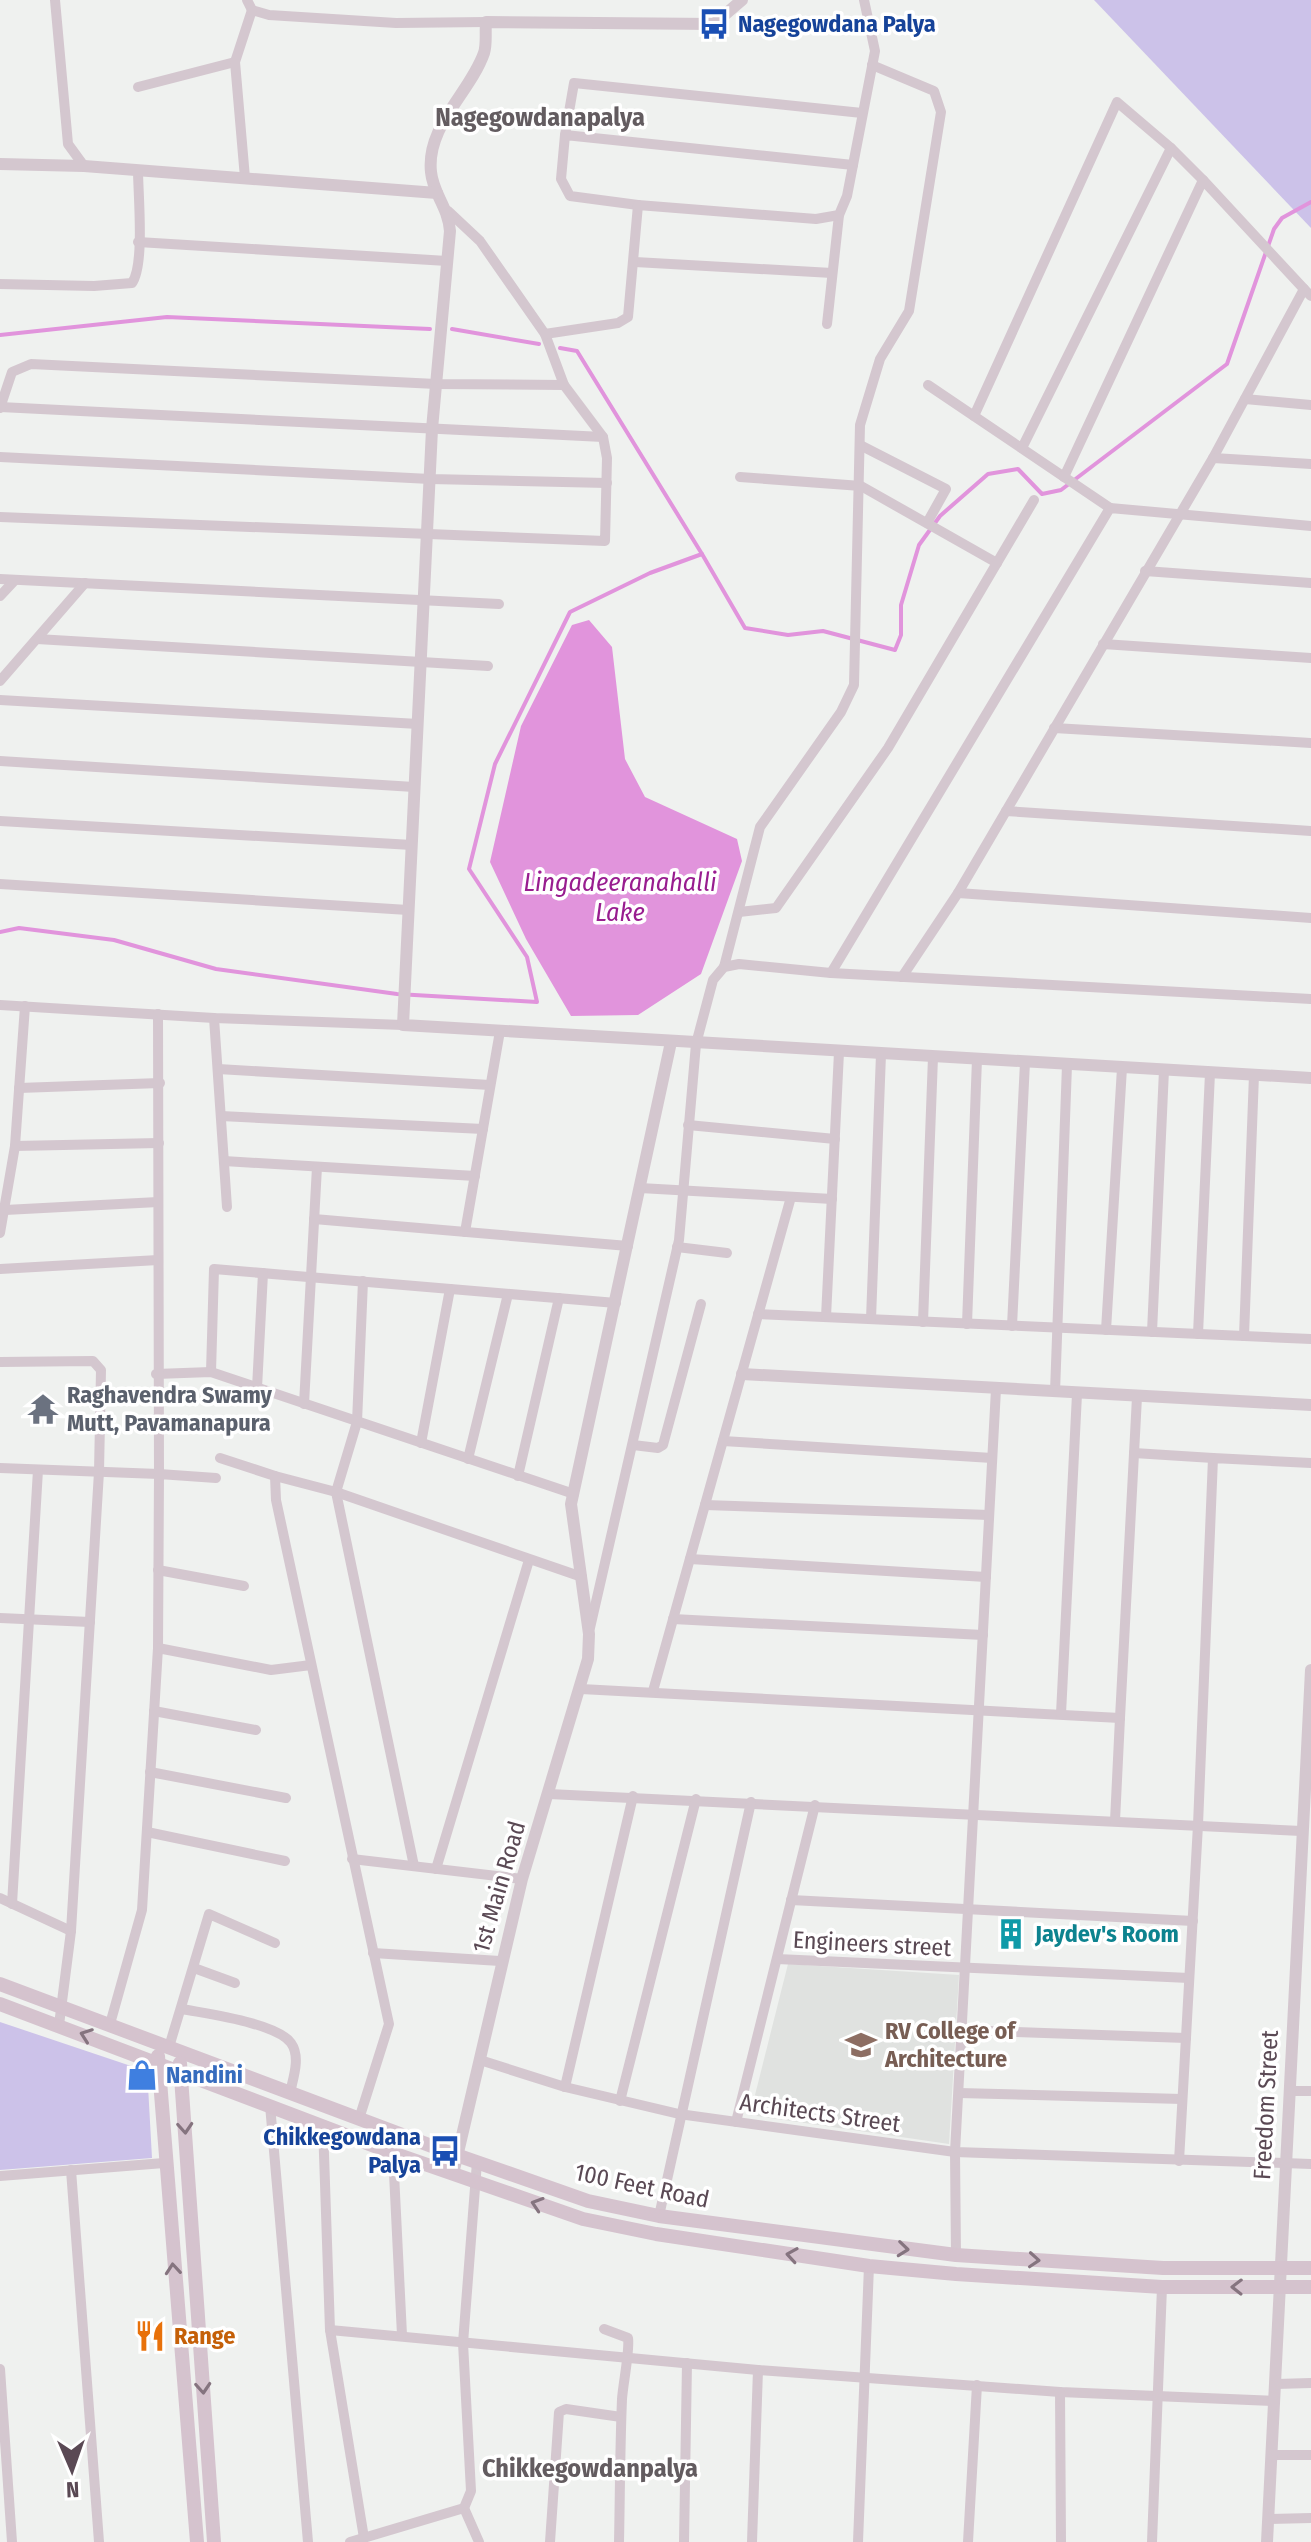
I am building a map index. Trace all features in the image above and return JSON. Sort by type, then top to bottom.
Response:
[{"type":"main road","name":"100 Feet Road","points":[[0,1984],[588,2201],[659,2216],[956,2255],[1163,2268],[1311,2268]]},
{"type":"main road","name":"100 Feet Road","points":[[0,2004],[393,2153],[583,2219],[656,2234],[869,2266],[1162,2287],[1311,2287]]},
{"type":"main road","points":[[169,2047],[159,2062],[164,2163],[197,2542]]},
{"type":"main road","points":[[169,2047],[180,2070],[214,2542]]},
{"type":"main road","points":[[178,2319],[198,2318]]},
{"type":"street","points":[[55,0],[68,144],[84,166]]},
{"type":"street","points":[[245,178],[235,62],[250,5],[269,15],[396,23],[714,24],[742,0]]},
{"type":"street","points":[[827,324],[839,215],[853,165],[875,51],[864,0]]},
{"type":"street","points":[[0,517],[605,541],[607,483],[603,437],[564,385],[545,334],[480,241],[448,211],[437,193],[431,171],[435,143],[454,102],[485,51],[486,22]]},
{"type":"street","points":[[138,87],[235,62]]},
{"type":"street","points":[[589,1634],[677,1247],[686,1191],[688,1125],[696,1044],[713,980],[724,967],[760,827],[841,712],[854,685],[861,486],[860,425],[880,359],[909,311],[941,112],[934,91],[872,65]]},
{"type":"street","points":[[839,215],[816,219],[638,205],[570,196],[561,179],[574,83],[862,113]]},
{"type":"street","points":[[902,977],[958,893],[1308,292],[1171,148],[1117,102],[974,416]]},
{"type":"street","points":[[565,135],[853,165]]},
{"type":"street","points":[[1022,448],[1171,148]]},
{"type":"street","points":[[0,164],[84,166],[437,193]]},
{"type":"street","points":[[0,284],[126,285],[136,277],[138,170]]},
{"type":"street","points":[[1064,477],[1203,180]]},
{"type":"street","points":[[545,334],[618,323],[628,317],[638,205]]},
{"type":"street","points":[[403,1025],[432,429],[447,261],[448,211]]},
{"type":"street","points":[[138,242],[447,261]]},
{"type":"street","points":[[635,262],[832,273]]},
{"type":"street","points":[[564,385],[436,384],[31,364],[12,372],[1,394],[0,408],[603,437]]},
{"type":"street","points":[[928,385],[1110,508],[1311,526]]},
{"type":"street","points":[[1245,399],[1311,405]]},
{"type":"street","points":[[860,445],[946,489],[927,523]]},
{"type":"street","points":[[0,457],[430,479],[607,483]]},
{"type":"street","points":[[1213,458],[1311,464]]},
{"type":"street","points":[[740,477],[861,486],[997,563]]},
{"type":"street","points":[[739,912],[776,908],[888,748],[1034,500]]},
{"type":"street","points":[[831,973],[1110,508]]},
{"type":"street","points":[[1145,571],[1311,583]]},
{"type":"street","points":[[0,579],[499,604]]},
{"type":"street","points":[[0,596],[15,580]]},
{"type":"street","points":[[0,681],[85,583]]},
{"type":"street","points":[[37,639],[488,666]]},
{"type":"street","points":[[1103,644],[1311,658]]},
{"type":"street","points":[[0,700],[418,724]]},
{"type":"street","points":[[1054,728],[1311,743]]},
{"type":"street","points":[[0,761],[414,787]]},
{"type":"street","points":[[1006,811],[1311,831]]},
{"type":"street","points":[[0,821],[412,845]]},
{"type":"street","points":[[0,884],[408,910]]},
{"type":"street","points":[[958,893],[1311,918]]},
{"type":"street","points":[[724,967],[739,964],[831,973],[1311,999]]},
{"type":"street","points":[[0,1005],[403,1025],[1311,1078]]},
{"type":"street","points":[[0,1233],[15,1146],[25,1006]]},
{"type":"street","points":[[110,2024],[142,1910],[158,1648],[158,1014]]},
{"type":"street","points":[[214,1018],[227,1207]]},
{"type":"street","points":[[465,1232],[500,1031]]},
{"type":"street","name":"1st Main Road","points":[[453,2174],[500,1961],[581,1689],[589,1634],[571,1504],[671,1042]]},
{"type":"street","points":[[826,1317],[839,1052]]},
{"type":"street","points":[[871,1319],[881,1054]]},
{"type":"street","points":[[923,1322],[933,1057]]},
{"type":"street","points":[[967,1324],[977,1059]]},
{"type":"street","points":[[1012,1326],[1025,1062]]},
{"type":"street","points":[[1055,1392],[1067,1065]]},
{"type":"street","points":[[1106,1330],[1122,1068]]},
{"type":"street","points":[[218,1069],[490,1085]]},
{"type":"street","points":[[1152,1332],[1164,1070]]},
{"type":"street","points":[[1198,1334],[1210,1073]]},
{"type":"street","points":[[1244,1336],[1254,1075]]},
{"type":"street","points":[[19,1088],[160,1083]]},
{"type":"street","points":[[221,1116],[483,1129]]},
{"type":"street","points":[[688,1125],[835,1139]]},
{"type":"street","points":[[15,1146],[159,1143]]},
{"type":"street","points":[[224,1161],[475,1176]]},
{"type":"street","points":[[304,1404],[317,1167]]},
{"type":"street","points":[[640,1188],[832,1199]]},
{"type":"street","points":[[653,1691],[791,1197]]},
{"type":"street","points":[[5,1210],[158,1202]]},
{"type":"street","points":[[314,1219],[628,1246]]},
{"type":"street","points":[[677,1247],[727,1253]]},
{"type":"street","points":[[0,1269],[158,1260]]},
{"type":"street","points":[[211,1372],[214,1269],[616,1303]]},
{"type":"street","points":[[257,1388],[263,1273]]},
{"type":"street","points":[[363,1281],[357,1422],[336,1492],[414,1866]]},
{"type":"street","points":[[421,1443],[450,1289]]},
{"type":"street","points":[[468,1459],[508,1294]]},
{"type":"street","points":[[518,1476],[559,1298]]},
{"type":"street","points":[[633,1445],[663,1445],[701,1304]]},
{"type":"street","points":[[758,1314],[1311,1339]]},
{"type":"street","points":[[0,1362],[93,1361],[98,1364],[99,1472],[71,1931],[59,2025]]},
{"type":"street","points":[[156,1374],[211,1372],[574,1494]]},
{"type":"street","points":[[742,1374],[1311,1405]]},
{"type":"street","points":[[956,2255],[955,2152],[996,1389]]},
{"type":"street","points":[[1061,1714],[1077,1394]]},
{"type":"street","points":[[1115,1821],[1137,1397]]},
{"type":"street","points":[[723,1441],[992,1458]]},
{"type":"street","points":[[1134,1453],[1311,1463]]},
{"type":"street","points":[[220,1458],[336,1492],[582,1577]]},
{"type":"street","points":[[1179,2161],[1198,1825],[1213,1458]]},
{"type":"street","points":[[0,1468],[216,1478]]},
{"type":"street","points":[[12,1904],[38,1470]]},
{"type":"street","points":[[275,1476],[276,1500],[389,2024],[359,2119]]},
{"type":"street","points":[[705,1505],[989,1515]]},
{"type":"street","points":[[690,1559],[986,1577]]},
{"type":"street","points":[[436,1869],[529,1560]]},
{"type":"street","points":[[158,1570],[244,1586]]},
{"type":"street","points":[[0,1618],[90,1622]]},
{"type":"street","points":[[673,1619],[983,1635]]},
{"type":"street","points":[[158,1648],[271,1670],[311,1665]]},
{"type":"street","name":"Freedom Street","points":[[1267,2542],[1311,1670]]},
{"type":"street","points":[[581,1689],[1120,1718]]},
{"type":"street","points":[[154,1711],[256,1730]]},
{"type":"street","points":[[150,1772],[286,1798]]},
{"type":"street","points":[[549,1794],[1301,1831]]},
{"type":"street","points":[[565,2087],[633,1796]]},
{"type":"street","points":[[620,2101],[696,1799]]},
{"type":"street","points":[[659,2216],[679,2114],[751,1802]]},
{"type":"street","points":[[736,2122],[815,1805]]},
{"type":"street","points":[[147,1832],[285,1861]]},
{"type":"street","points":[[352,1859],[522,1879]]},
{"type":"street","points":[[0,1898],[71,1931]]},
{"type":"street","points":[[791,1900],[1193,1921]]},
{"type":"street","points":[[169,2047],[207,1916],[211,1913],[275,1943]]},
{"type":"street","points":[[373,1953],[500,1961]]},
{"type":"street","name":"Engineers street","points":[[777,1959],[1189,1978]]},
{"type":"street","points":[[194,1968],[235,1983]]},
{"type":"street","points":[[182,2009],[270,2030],[290,2041],[296,2057],[290,2093]]},
{"type":"street","points":[[962,2030],[1186,2038]]},
{"type":"street","name":"Architects Street","points":[[480,2060],[565,2087],[679,2114],[955,2152],[1311,2164]]},
{"type":"street","points":[[1289,2091],[1311,2091]]},
{"type":"street","points":[[959,2093],[1182,2099]]},
{"type":"street","points":[[270,2105],[308,2542]]},
{"type":"street","points":[[323,2125],[330,2330],[364,2538]]},
{"type":"street","points":[[393,2153],[402,2335]]},
{"type":"street","points":[[477,2162],[463,2343],[471,2491],[464,2508],[479,2542]]},
{"type":"street","points":[[0,2176],[164,2163]]},
{"type":"street","points":[[71,2170],[99,2542]]},
{"type":"street","points":[[858,2542],[869,2266]]},
{"type":"street","points":[[1152,2542],[1162,2287]]},
{"type":"street","points":[[604,2329],[628,2338],[621,2417],[619,2542]]},
{"type":"street","points":[[330,2330],[758,2370],[1060,2392],[1275,2401]]},
{"type":"street","points":[[684,2542],[687,2363]]},
{"type":"street","points":[[0,2369],[12,2542]]},
{"type":"street","points":[[752,2542],[758,2370]]},
{"type":"street","points":[[1276,2384],[1311,2383]]},
{"type":"street","points":[[968,2542],[977,2385]]},
{"type":"street","points":[[1060,2392],[1061,2542]]},
{"type":"street","points":[[550,2542],[559,2412],[566,2409],[621,2417]]},
{"type":"street","points":[[1272,2455],[1311,2455]]},
{"type":"street","points":[[350,2542],[464,2508]]},
{"type":"street","points":[[1268,2519],[1311,2518]]},
{"type":"shaded area","points":[[1094,0],[1311,0],[1311,228]]},
{"type":"shaded area","name":"RV College of Architecture","points":[[788,1964],[959,1975],[949,2144],[750,2115]]},
{"type":"shaded area","points":[[0,2022],[131,2066],[131,2081],[148,2086],[152,2158],[0,2170]]},
{"type":"water","name":"Lingadeeranahalli Lake","points":[[589,620],[612,647],[625,759],[645,797],[737,839],[742,861],[701,974],[638,1015],[571,1016],[526,939],[490,862],[521,726],[572,625]]},
{"type":"waterway","points":[[0,932],[19,928],[114,940],[216,969],[397,994],[537,1002],[527,957],[469,869],[495,764],[570,612],[650,573],[702,554],[745,628],[788,635],[823,631],[895,650],[901,635],[901,605],[919,545],[940,516],[988,474],[1018,469],[1042,494],[1061,490],[1227,364],[1274,229],[1282,218],[1311,202]]},
{"type":"waterway","points":[[0,335],[167,317],[430,329]]},
{"type":"waterway","points":[[452,329],[539,344]]},
{"type":"waterway","points":[[560,348],[577,351],[702,554]]},
{"type":"place","name":"Nagegowdana Palya","points":[[714,24]]},
{"type":"place","name":"Raghavendra Swamy Mutt, Pavamanapura","points":[[43,1409]]},
{"type":"place","name":"Jaydev's Room","points":[[1011,1934]]},
{"type":"place","name":"RV College of Architecture","points":[[861,2045]]},
{"type":"place","name":"Nandini","points":[[142,2075]]},
{"type":"place","name":"Chikkegowdana Palya","points":[[445,2151]]},
{"type":"place","name":"Range","points":[[150,2336]]},
{"type":"district","name":"Nagegowdanapalya","points":[[540,117]]},
{"type":"district","name":"Chikkegowdanpalya","points":[[590,2468]]}]
